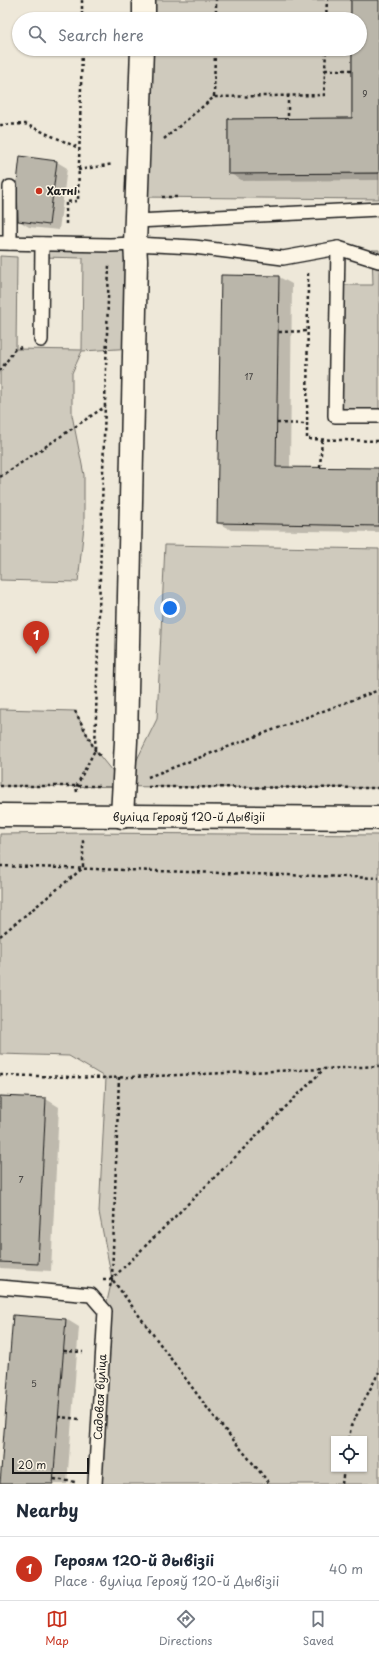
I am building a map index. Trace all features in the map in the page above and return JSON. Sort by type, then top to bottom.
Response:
[{"type":"street","points":[[144,0],[144,12]]},
{"type":"street","points":[[122,816],[126,733],[136,260],[135,244],[142,56]]},
{"type":"street","name":"вуліца Герояў 120-й Дывізіі","points":[[0,815],[379,818]]},
{"type":"lane","points":[[10,187],[5,243],[110,246],[135,244],[194,247],[283,258],[338,248],[379,261]]},
{"type":"lane","points":[[137,221],[379,209]]},
{"type":"lane","points":[[41,340],[42,244]]},
{"type":"lane","points":[[338,248],[335,416],[379,416]]},
{"type":"lane","name":"Садовая вуліца","points":[[0,1287],[91,1295],[105,1311],[95,1484]]},
{"type":"path","points":[[82,0],[82,12]]},
{"type":"path","points":[[216,0],[216,12]]},
{"type":"path","points":[[326,12],[327,0]]},
{"type":"path","points":[[66,202],[78,201],[82,56]]},
{"type":"path","points":[[214,97],[215,56]]},
{"type":"path","points":[[78,170],[138,161],[214,97],[324,95],[326,56]]},
{"type":"path","points":[[325,70],[352,70]]},
{"type":"path","points":[[288,95],[288,118]]},
{"type":"path","points":[[0,125],[25,124],[79,148]]},
{"type":"path","points":[[76,786],[95,750],[110,246]]},
{"type":"path","points":[[283,258],[308,259],[307,439],[379,441]]},
{"type":"path","points":[[279,332],[308,331]]},
{"type":"path","points":[[0,371],[15,349]]},
{"type":"path","points":[[0,477],[105,406],[133,393]]},
{"type":"path","points":[[277,423],[306,424]]},
{"type":"path","points":[[320,467],[322,440]]},
{"type":"path","points":[[124,786],[379,690]]},
{"type":"path","points":[[74,711],[95,750],[124,786]]},
{"type":"path","points":[[0,786],[379,788]]},
{"type":"path","points":[[83,833],[83,868]]},
{"type":"path","points":[[0,866],[379,878]]},
{"type":"path","points":[[0,936],[83,868]]},
{"type":"path","points":[[0,1075],[119,1077],[379,1066]]},
{"type":"path","points":[[112,1279],[324,1069]]},
{"type":"path","points":[[119,1077],[112,1279],[211,1413],[270,1484]]},
{"type":"path","points":[[64,1351],[88,1353]]},
{"type":"path","points":[[349,1436],[351,1426],[379,1372]]},
{"type":"path","points":[[58,1417],[85,1420]]},
{"type":"path","points":[[342,1484],[344,1472]]},
{"type":"path","points":[[54,1479],[82,1482]]},
{"type":"shaded area","points":[[144,0],[351,0],[351,12],[144,12]]},
{"type":"shaded area","points":[[142,56],[352,56],[352,118],[228,119],[228,173],[379,173],[379,199],[136,197]]},
{"type":"shaded area","points":[[42,244],[135,244],[135,348],[82,351],[72,373],[72,415],[84,475],[84,526],[78,582],[0,580],[0,256],[17,257],[16,349],[82,350],[83,258],[42,257]]},
{"type":"shaded area","points":[[372,250],[379,250],[379,416],[335,416],[337,285],[373,285]]},
{"type":"shaded area","points":[[165,545],[379,549],[379,788],[0,786],[0,709],[75,711],[95,750],[124,786],[157,719]]},
{"type":"shaded area","points":[[83,833],[379,835],[379,1484],[95,1484],[105,1311],[112,1279],[99,1212],[106,1078],[69,1056],[0,1054],[0,834]]},
{"type":"building","points":[[351,0],[379,0],[379,173],[228,174],[228,119],[352,118],[352,56],[367,56],[367,12],[351,12]]},
{"type":"building","name":"Хатні","points":[[20,156],[57,161],[49,225],[18,221],[17,183]]},
{"type":"building","points":[[221,275],[279,276],[276,467],[379,468],[379,526],[217,523]]},
{"type":"building","points":[[0,1096],[46,1098],[38,1264],[0,1262]]},
{"type":"building","points":[[13,1315],[66,1319],[53,1484],[0,1484]]},
{"type":"place","name":"Хатні","points":[[39,191]]},
{"type":"place","name":"Героям 120-й дывізіі","points":[[36,654]]}]
